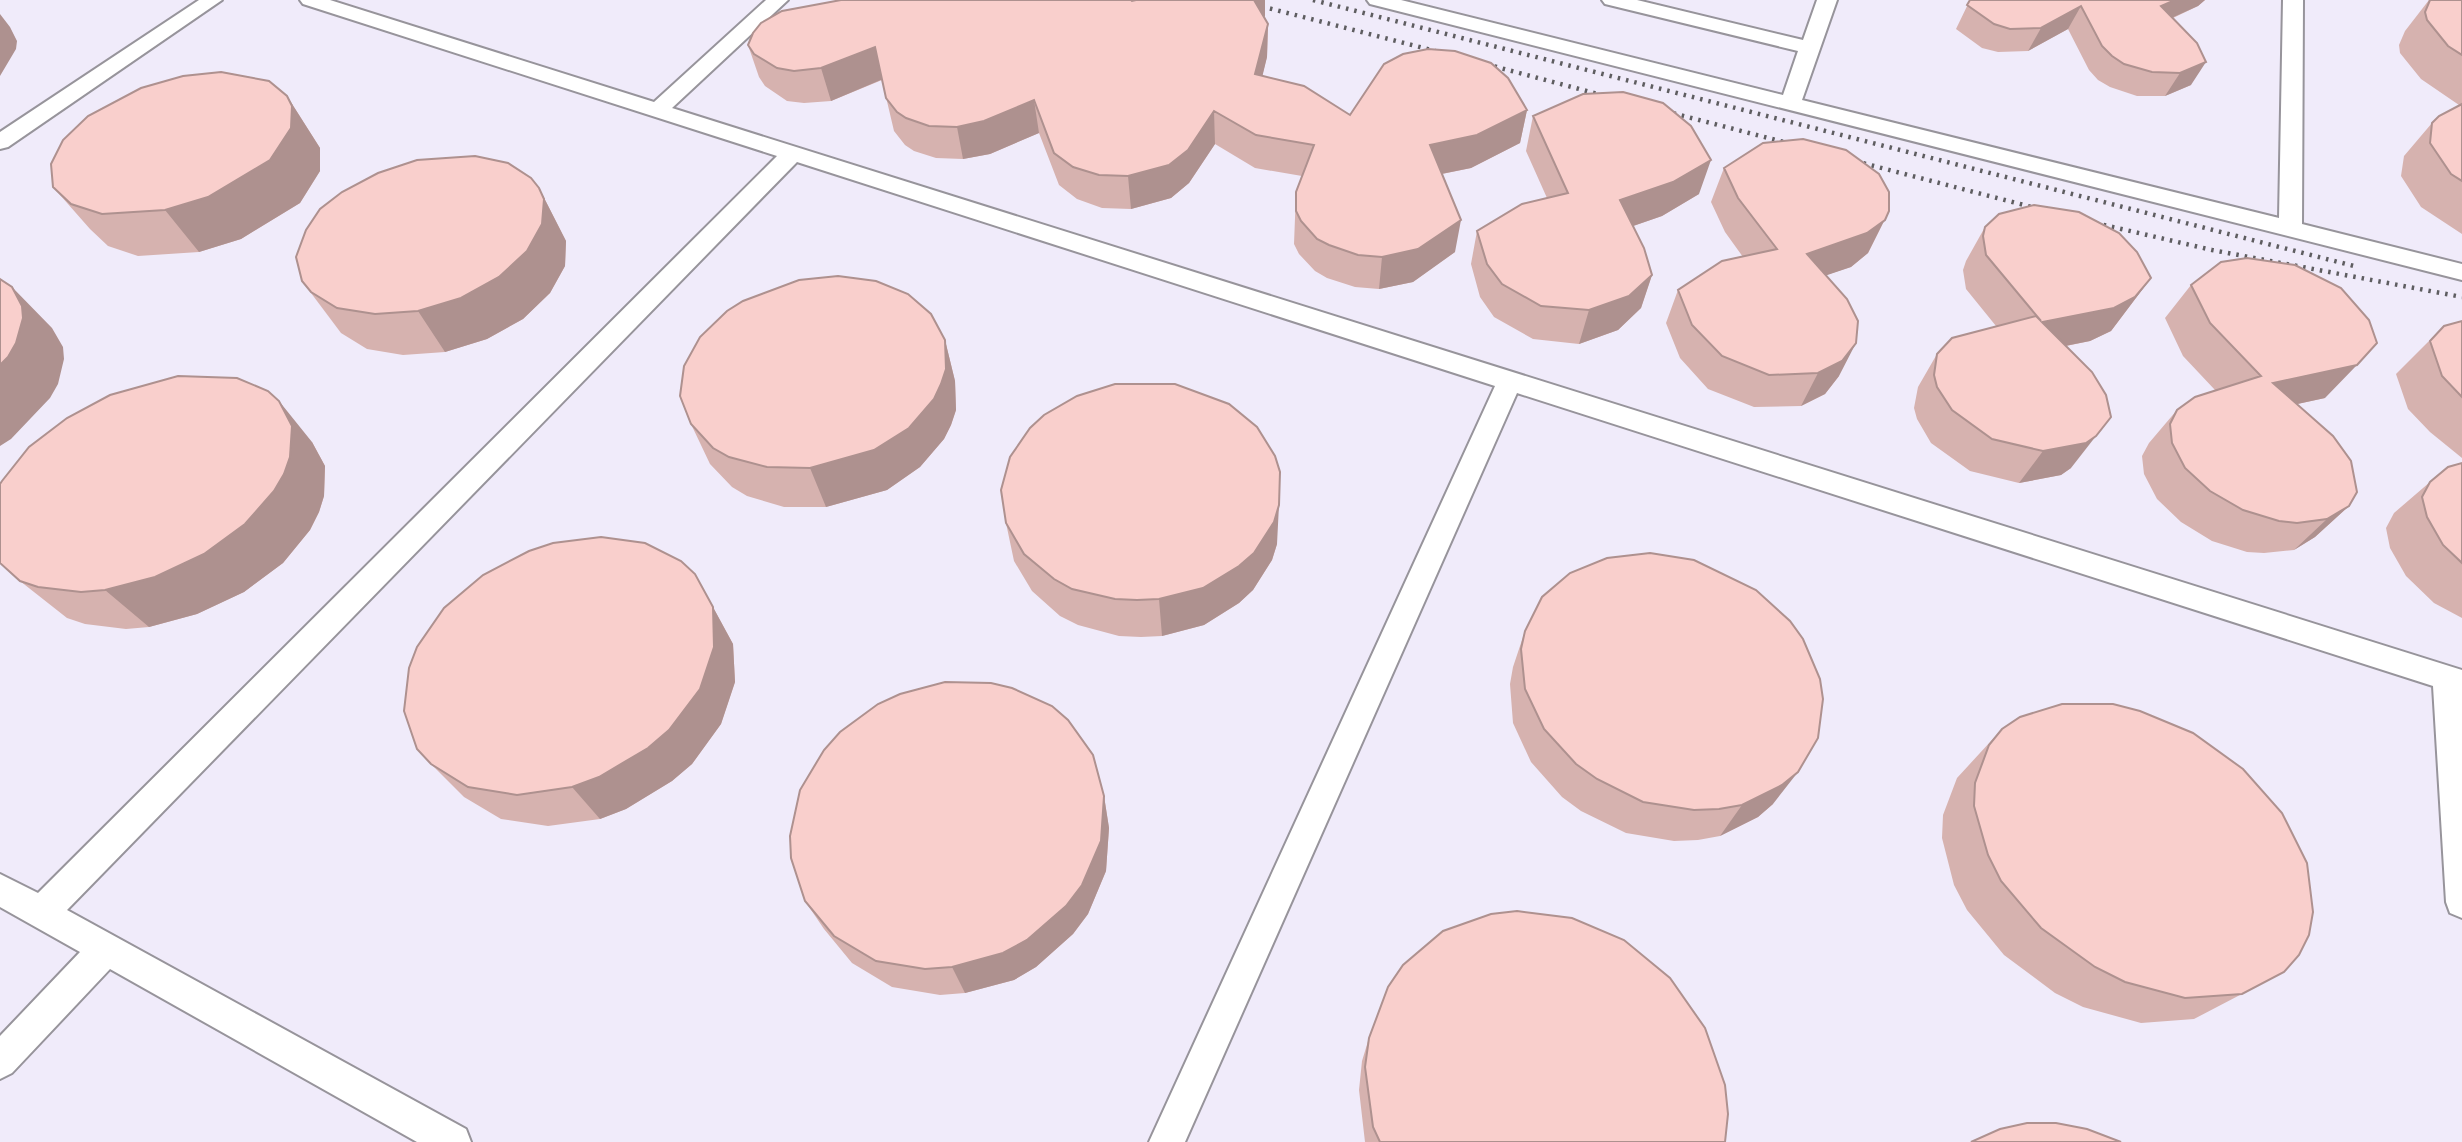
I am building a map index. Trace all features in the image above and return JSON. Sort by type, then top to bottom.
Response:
[{"type":"lane","points":[[0,142],[212,0]]},
{"type":"lane","points":[[310,0],[2454,681],[2462,902]]},
{"type":"lane","points":[[657,110],[778,0]]},
{"type":"lane","points":[[1377,0],[2462,272]]},
{"type":"lane","points":[[1612,0],[1810,48]]},
{"type":"lane","points":[[1790,104],[1827,0]]},
{"type":"lane","points":[[2290,229],[2293,0]]},
{"type":"lane","points":[[41,913],[793,153]]},
{"type":"lane","points":[[1167,1142],[1510,381]]},
{"type":"lane","points":[[0,890],[453,1142]]},
{"type":"lane","points":[[0,1062],[106,949]]},
{"type":"shaded area","points":[[0,0],[2462,0],[2462,1142],[0,1142]]},
{"type":"building","points":[[841,0],[1254,0],[1268,24],[1255,74],[1304,86],[1350,115],[1384,64],[1403,54],[1428,49],[1455,51],[1491,63],[1508,78],[1527,110],[1477,135],[1430,145],[1461,220],[1418,249],[1382,257],[1358,255],[1317,239],[1296,211],[1296,192],[1314,145],[1256,135],[1214,111],[1188,150],[1169,165],[1128,176],[1099,175],[1073,167],[1054,153],[1034,100],[984,121],[957,127],[929,126],[906,118],[897,112],[886,98],[875,47],[821,68],[794,71],[777,68],[754,54],[748,45],[761,23],[782,11]]},
{"type":"building","points":[[1970,0],[2175,0],[2161,6],[2197,43],[2206,62],[2180,73],[2152,72],[2124,64],[2112,56],[2102,46],[2081,6],[2041,28],[2010,29],[1994,24],[1967,5]]},
{"type":"building","points":[[2430,0],[2462,0],[2462,55],[2448,46],[2427,20],[2425,12]]},
{"type":"building","points":[[221,72],[269,81],[287,96],[292,106],[291,128],[270,160],[208,197],[165,210],[102,214],[71,204],[53,187],[51,164],[63,140],[88,116],[141,88],[183,76]]},
{"type":"building","points":[[1623,92],[1663,103],[1691,126],[1711,160],[1673,182],[1620,200],[1644,248],[1652,275],[1629,296],[1589,310],[1541,306],[1502,284],[1487,264],[1477,231],[1522,204],[1568,193],[1533,116],[1583,94]]},
{"type":"building","points":[[2462,104],[2462,181],[2451,174],[2430,143],[2432,123],[2439,116]]},
{"type":"building","points":[[1803,139],[1846,150],[1879,174],[1889,192],[1889,211],[1885,220],[1867,233],[1807,254],[1847,299],[1858,321],[1856,343],[1842,361],[1818,373],[1769,375],[1722,356],[1692,325],[1678,290],[1722,261],[1777,249],[1738,198],[1724,168],[1763,143]]},
{"type":"building","points":[[475,156],[508,163],[531,178],[544,199],[542,224],[527,251],[499,277],[461,298],[418,311],[375,314],[337,308],[311,292],[302,281],[296,257],[306,230],[320,209],[342,192],[378,173],[417,160]]},
{"type":"building","points":[[2034,205],[2079,212],[2119,233],[2137,252],[2151,278],[2135,297],[2114,308],[2042,322],[2092,372],[2106,395],[2111,417],[2096,436],[2086,443],[2043,451],[1992,439],[1952,410],[1937,387],[1934,375],[1937,354],[1952,338],[2036,316],[2041,321],[1986,255],[1983,236],[1985,227],[1999,214]]},
{"type":"building","points":[[2247,258],[2295,265],[2341,288],[2369,320],[2377,343],[2357,365],[2273,383],[2333,436],[2351,461],[2357,492],[2349,506],[2327,519],[2297,523],[2279,521],[2243,510],[2210,491],[2185,468],[2172,443],[2170,424],[2177,410],[2195,397],[2261,376],[2210,323],[2191,285],[2221,262]]},
{"type":"building","points":[[838,276],[876,281],[908,294],[931,314],[945,340],[946,369],[934,399],[909,428],[874,450],[810,468],[767,467],[729,457],[713,448],[691,424],[680,396],[684,366],[700,337],[727,311],[743,301],[799,280]]},
{"type":"building","points":[[0,279],[12,287],[22,306],[23,318],[16,343],[0,365]]},
{"type":"building","points":[[2462,321],[2462,397],[2442,376],[2430,341],[2444,326]]},
{"type":"building","points":[[178,376],[237,378],[268,391],[279,401],[292,426],[290,457],[274,491],[245,524],[204,554],[155,577],[105,590],[81,592],[38,587],[20,581],[0,563],[2,481],[29,447],[67,418],[110,395]]},
{"type":"building","points":[[1115,384],[1175,384],[1229,404],[1257,427],[1275,456],[1280,472],[1279,505],[1274,522],[1254,553],[1239,566],[1203,588],[1159,599],[1137,600],[1115,599],[1072,589],[1054,579],[1024,554],[1006,523],[1001,490],[1010,457],[1030,428],[1044,415],[1077,396]]},
{"type":"building","points":[[2462,463],[2462,563],[2443,545],[2427,517],[2422,497],[2430,482],[2448,467]]},
{"type":"building","points":[[601,537],[645,543],[681,561],[695,574],[713,607],[714,647],[700,689],[669,730],[648,748],[599,777],[572,787],[517,795],[468,787],[431,764],[417,749],[404,711],[409,668],[417,647],[444,608],[483,575],[529,551],[553,543]]},
{"type":"building","points":[[1650,553],[1694,560],[1756,590],[1790,621],[1803,639],[1820,679],[1823,699],[1818,738],[1798,772],[1782,785],[1742,805],[1694,810],[1643,802],[1597,779],[1576,764],[1544,729],[1525,689],[1521,649],[1525,631],[1542,597],[1570,573],[1607,558]]},
{"type":"building","points":[[945,682],[991,683],[1012,688],[1052,706],[1068,720],[1093,755],[1104,796],[1101,841],[1082,885],[1066,906],[1027,940],[1003,953],[952,967],[925,969],[876,961],[834,936],[805,901],[791,858],[790,836],[800,790],[824,750],[840,732],[878,704],[900,694]]},
{"type":"building","points":[[2062,704],[2113,704],[2140,711],[2193,733],[2243,769],[2282,813],[2307,863],[2313,912],[2309,935],[2299,955],[2284,972],[2242,994],[2185,998],[2125,982],[2095,967],[2041,928],[2001,881],[1988,855],[1974,806],[1975,783],[1989,745],[2002,729],[2020,717]]},
{"type":"building","points":[[1517,911],[1572,918],[1624,940],[1670,978],[1705,1028],[1725,1085],[1728,1114],[1725,1142],[1380,1142],[1373,1127],[1365,1067],[1369,1038],[1388,987],[1403,965],[1443,931],[1491,914]]},
{"type":"building","points":[[2027,1123],[2056,1123],[2087,1129],[2121,1142],[1971,1142],[2000,1129]]},
{"type":"railway","points":[[1237,0],[1447,54]]},
{"type":"railway","points":[[1313,0],[2354,266]]},
{"type":"railway","points":[[1478,62],[1613,98]]},
{"type":"railway","points":[[1657,109],[1799,146]]},
{"type":"railway","points":[[1847,159],[2047,211]]},
{"type":"railway","points":[[2087,221],[2212,250],[2462,297]]}]
